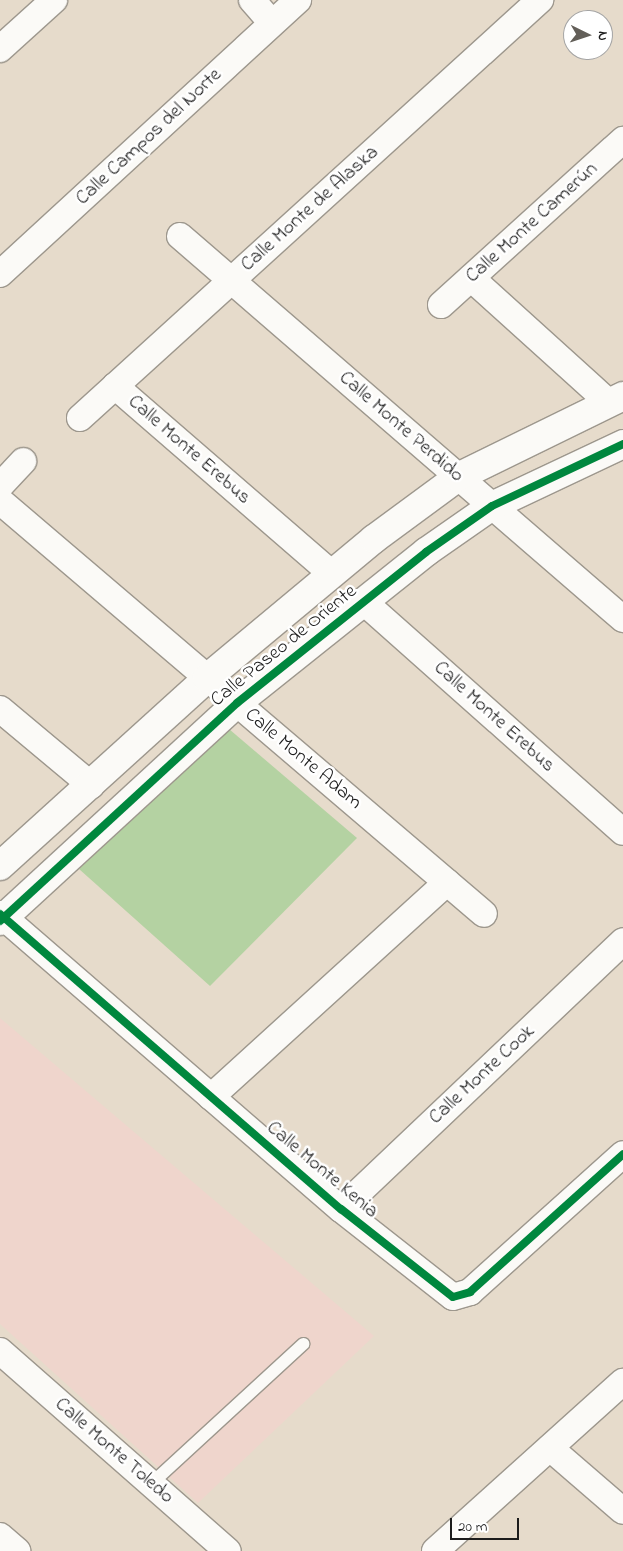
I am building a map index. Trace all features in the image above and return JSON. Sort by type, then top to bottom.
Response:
[{"type":"street","points":[[0,49],[54,0]]},
{"type":"street","points":[[252,0],[272,23]]},
{"type":"street","name":"Calle Campos del Norte","points":[[0,274],[298,0]]},
{"type":"street","name":"Calle Monte de Alaska","points":[[80,418],[540,0]]},
{"type":"street","name":"Calle Monte Camerún","points":[[440,305],[623,140]]},
{"type":"street","name":"Calle Monte Perdido","points":[[180,236],[623,619]]},
{"type":"street","points":[[471,278],[616,399]]},
{"type":"street","name":"Calle Monte Erebus","points":[[115,386],[331,573]]},
{"type":"street","name":"Calle Paseo de Oriente","points":[[0,866],[207,678],[331,573],[458,477],[616,399]]},
{"type":"street","name":"Calle Paseo de Oriente","points":[[1,918],[237,703],[364,602],[492,506],[623,444]]},
{"type":"street","points":[[0,486],[24,461]]},
{"type":"street","name":"Calle Monte Adam","points":[[0,501],[484,914]]},
{"type":"street","name":"Calle Monte Erebus","points":[[364,602],[623,832]]},
{"type":"street","points":[[0,709],[91,785]]},
{"type":"street","points":[[212,1097],[447,882]]},
{"type":"street","name":"Calle Monte Kenia","points":[[1,918],[340,1208],[444,1293],[461,1296],[623,1154]]},
{"type":"street","name":"Calle Monte Cook","points":[[340,1208],[623,941]]},
{"type":"street","name":"Calle Monte Toledo","points":[[0,1351],[228,1551]]},
{"type":"street","points":[[435,1551],[623,1382]]},
{"type":"street","points":[[550,1448],[623,1511]]},
{"type":"street","points":[[0,1536],[17,1551]]},
{"type":"lane","points":[[151,1484],[303,1344]]},
{"type":"shaded area","points":[[0,1018],[374,1336],[198,1503],[0,1324]]},
{"type":"green space","points":[[229,729],[357,838],[210,986],[79,869]]},
{"type":"cycle path","points":[[0,921],[237,703],[426,552],[492,506],[623,444]]},
{"type":"cycle path","points":[[0,914],[341,1209],[453,1297],[470,1292],[623,1154]]}]
